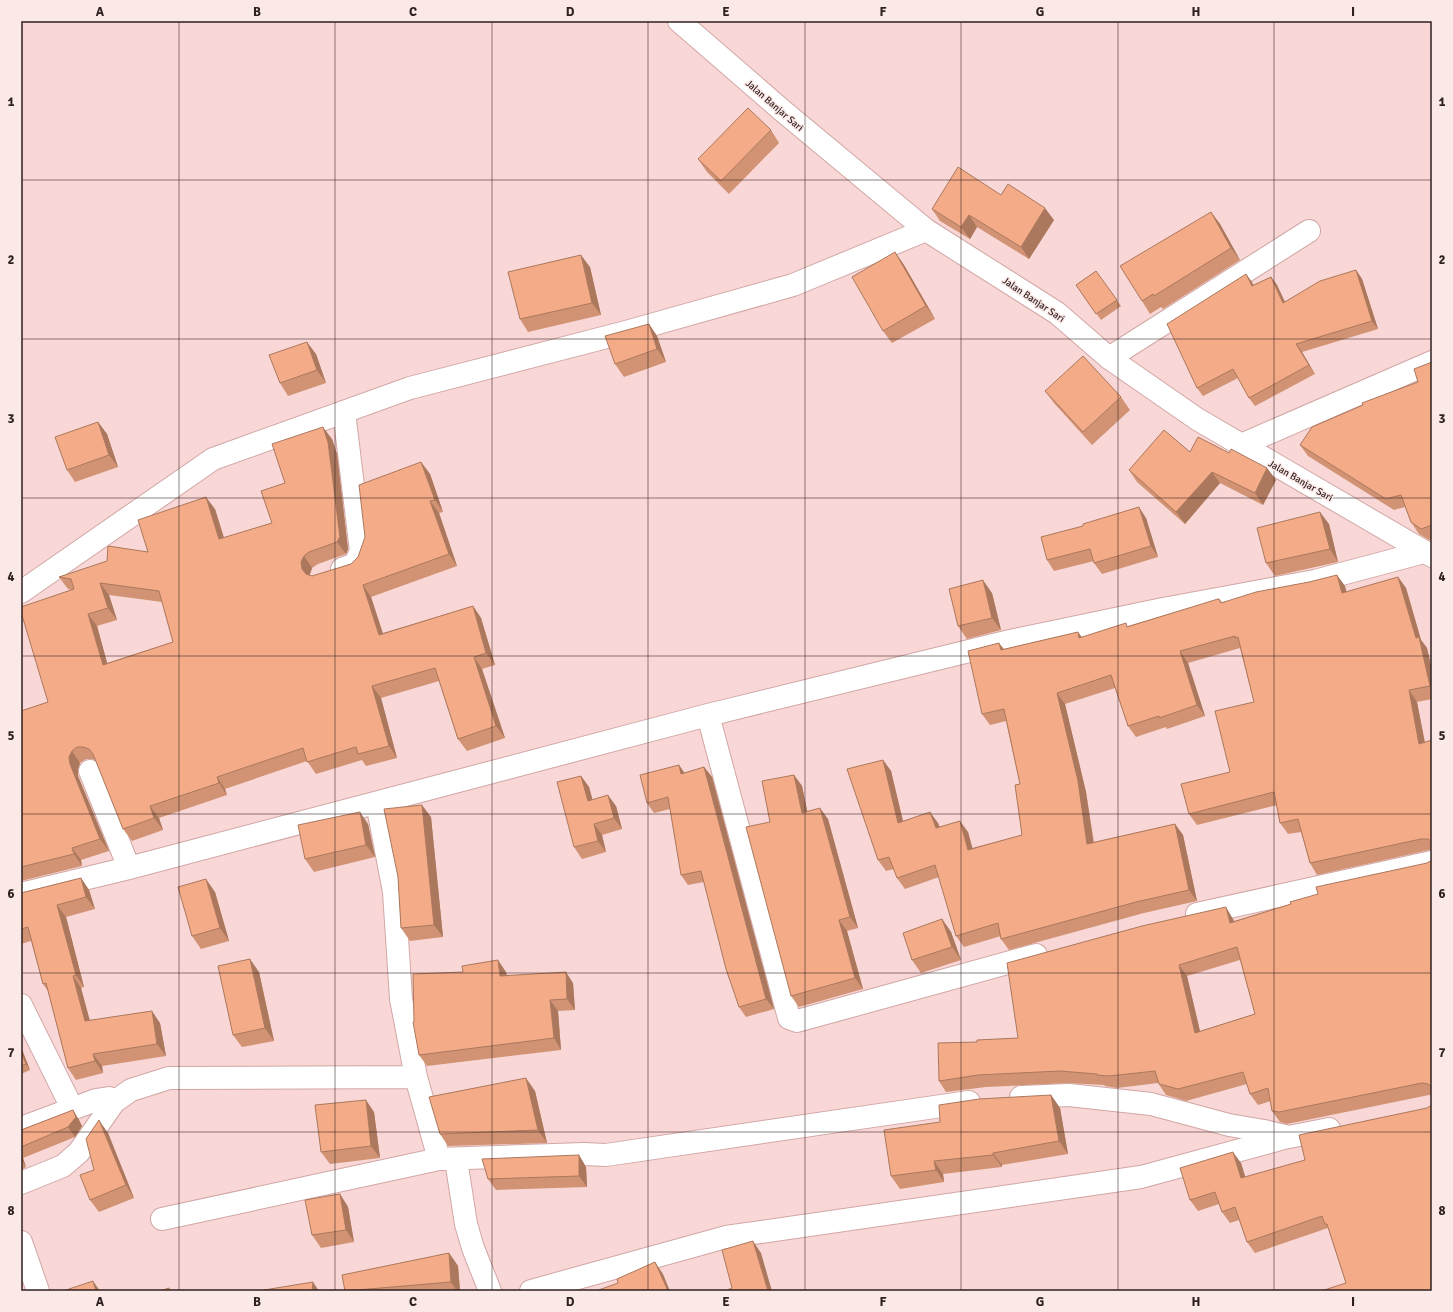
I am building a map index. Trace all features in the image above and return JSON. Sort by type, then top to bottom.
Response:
[{"type":"street","name":"Jalan Banjar Sari","points":[[679,21],[784,112],[926,230],[1057,313],[1109,358],[1197,419],[1428,554]]},
{"type":"street","points":[[21,592],[213,459],[410,388],[626,332],[793,285],[926,230]]},
{"type":"street","points":[[1109,358],[1309,231]]},
{"type":"street","points":[[1241,445],[1432,362]]},
{"type":"street","points":[[322,576],[355,564],[361,551],[344,412]]},
{"type":"street","points":[[21,894],[128,868],[708,715],[1010,641],[1163,609],[1315,581],[1428,554]]},
{"type":"street","points":[[708,715],[789,1018],[797,1021],[1056,950]]},
{"type":"street","points":[[90,771],[128,868]]},
{"type":"street","points":[[377,803],[394,892],[401,999],[416,1077],[447,1159],[473,1248],[490,1291]]},
{"type":"street","points":[[1178,918],[1432,862]]},
{"type":"street","points":[[21,1005],[72,1108]]},
{"type":"street","points":[[21,1183],[63,1166],[79,1152],[114,1102],[131,1090],[169,1078],[416,1077]]},
{"type":"street","points":[[162,1219],[447,1159],[576,1154],[606,1155],[994,1099],[1069,1095],[1151,1104],[1229,1125],[1290,1137]]},
{"type":"street","points":[[21,1128],[96,1100],[109,1098],[114,1102]]},
{"type":"street","points":[[531,1291],[726,1237],[1141,1177],[1290,1137],[1350,1125]]},
{"type":"street","points":[[21,1242],[38,1291]]},
{"type":"building","points":[[748,108],[771,130],[721,181],[698,159]]},
{"type":"building","points":[[958,167],[1001,195],[1008,184],[1045,208],[1021,247],[969,215],[961,227],[932,209]]},
{"type":"building","points":[[1211,212],[1231,248],[1154,296],[1153,294],[1142,301],[1120,266]]},
{"type":"building","points":[[895,252],[926,306],[883,331],[852,277]]},
{"type":"building","points":[[581,255],[592,303],[520,319],[508,272]]},
{"type":"building","points":[[1356,270],[1372,321],[1296,344],[1309,365],[1249,398],[1233,369],[1197,388],[1167,324],[1246,274],[1252,286],[1271,277],[1283,303],[1320,281]]},
{"type":"building","points":[[1096,271],[1117,300],[1096,314],[1076,285]]},
{"type":"building","points":[[649,324],[657,349],[615,364],[605,336]]},
{"type":"building","points":[[307,342],[317,370],[280,383],[269,355]]},
{"type":"building","points":[[1083,356],[1121,397],[1083,432],[1045,391]]},
{"type":"building","points":[[1432,362],[1432,525],[1421,529],[1411,522],[1401,495],[1386,499],[1300,445],[1312,427],[1363,405],[1362,403],[1418,382],[1414,369]]},
{"type":"building","points":[[98,422],[109,455],[67,470],[55,437]]},
{"type":"building","points":[[323,427],[328,442],[340,537],[337,542],[309,552],[304,556],[301,562],[302,569],[306,574],[312,576],[351,564],[358,557],[365,537],[359,485],[421,462],[435,500],[430,501],[449,554],[363,585],[379,635],[473,606],[486,653],[474,657],[496,726],[458,739],[435,668],[372,686],[389,746],[358,754],[356,747],[307,762],[303,748],[217,777],[219,783],[150,806],[154,818],[123,829],[93,754],[89,749],[77,747],[72,751],[69,757],[70,764],[100,839],[72,848],[74,854],[21,867],[21,711],[48,702],[21,612],[21,607],[74,589],[71,579],[59,577],[107,561],[108,546],[148,552],[138,520],[206,497],[219,539],[272,523],[261,491],[285,483],[272,444]],"holes":[[[100,583],[159,591],[173,642],[103,665],[88,614],[108,608]]]},
{"type":"building","points":[[1164,430],[1190,452],[1198,437],[1229,453],[1231,449],[1267,468],[1255,493],[1212,472],[1176,512],[1129,470]]},
{"type":"building","points":[[1139,507],[1151,546],[1094,563],[1090,549],[1047,560],[1041,537],[1083,526],[1083,524]]},
{"type":"building","points":[[1320,512],[1330,549],[1266,563],[1257,528]]},
{"type":"building","points":[[1337,575],[1342,593],[1398,577],[1416,638],[1419,637],[1430,686],[1409,690],[1419,744],[1432,740],[1432,842],[1428,839],[1421,839],[1310,863],[1298,819],[1280,823],[1274,792],[1189,814],[1181,784],[1230,772],[1215,711],[1254,702],[1238,637],[1235,638],[1235,636],[1180,651],[1197,705],[1159,718],[1159,716],[1128,726],[1111,675],[1057,693],[1078,781],[1087,844],[1175,824],[1189,890],[1136,902],[1001,939],[998,923],[956,936],[935,865],[897,878],[889,857],[878,860],[847,769],[883,760],[898,823],[930,812],[936,828],[960,821],[968,850],[1022,835],[1015,785],[1020,784],[1004,709],[982,714],[968,651],[999,643],[1001,650],[1078,632],[1079,638],[1126,623],[1127,627],[1218,599],[1221,603],[1256,592]]},
{"type":"building","points":[[983,580],[992,618],[958,626],[949,589]]},
{"type":"building","points":[[679,765],[681,774],[704,767],[766,999],[739,1007],[726,969],[701,871],[681,875],[668,797],[647,803],[640,775]]},
{"type":"building","points":[[794,775],[802,813],[820,808],[850,917],[839,920],[855,978],[791,996],[746,827],[770,822],[762,781]]},
{"type":"building","points":[[581,776],[588,801],[608,795],[614,818],[594,824],[598,841],[574,847],[557,782]]},
{"type":"building","points":[[422,805],[434,925],[401,928],[398,877],[384,809]]},
{"type":"building","points":[[360,812],[366,845],[305,859],[298,825]]},
{"type":"building","points":[[1432,860],[1432,1087],[1428,1084],[1422,1083],[1279,1112],[1272,1111],[1268,1088],[1250,1094],[1243,1072],[1178,1089],[1159,1084],[1155,1071],[1109,1076],[1060,1071],[978,1075],[939,1081],[938,1043],[977,1042],[977,1040],[1018,1038],[1007,963],[1142,926],[1226,907],[1230,923],[1318,894],[1316,887],[1427,863]],"holes":[[[1237,947],[1255,1014],[1195,1033],[1179,965]]]},
{"type":"building","points":[[81,878],[86,897],[57,905],[76,975],[73,976],[85,1021],[152,1011],[157,1044],[93,1054],[95,1061],[68,1068],[46,983],[43,984],[28,927],[21,929],[21,893]]},
{"type":"building","points":[[206,879],[220,928],[192,936],[178,887]]},
{"type":"building","points":[[942,919],[952,947],[912,960],[903,933]]},
{"type":"building","points":[[250,959],[265,1028],[233,1035],[218,966]]},
{"type":"building","points":[[498,960],[500,976],[566,972],[567,999],[550,1000],[554,1038],[419,1055],[413,1022],[413,974],[463,972],[462,966]]},
{"type":"building","points":[[21,1052],[26,1064],[21,1066]]},
{"type":"building","points":[[526,1078],[538,1130],[440,1134],[429,1097]]},
{"type":"building","points":[[1051,1095],[1059,1141],[993,1153],[993,1155],[934,1161],[936,1170],[891,1176],[884,1130],[940,1122],[939,1105],[979,1099]]},
{"type":"building","points":[[366,1100],[371,1146],[321,1152],[315,1105]]},
{"type":"building","points":[[1432,1105],[1432,1291],[1321,1291],[1346,1283],[1327,1224],[1325,1224],[1322,1216],[1247,1242],[1235,1207],[1222,1212],[1215,1192],[1190,1200],[1180,1168],[1233,1152],[1241,1178],[1305,1160],[1299,1135],[1427,1108]]},
{"type":"building","points":[[73,1110],[76,1117],[68,1127],[21,1147],[21,1130]]},
{"type":"building","points":[[99,1120],[126,1185],[90,1200],[80,1175],[94,1170],[86,1139]]},
{"type":"building","points":[[579,1155],[579,1176],[488,1179],[482,1159]]},
{"type":"building","points":[[340,1194],[346,1230],[312,1235],[305,1200]]},
{"type":"building","points":[[753,1241],[768,1291],[727,1291],[732,1288],[722,1250]]},
{"type":"building","points":[[449,1253],[451,1282],[345,1291],[342,1275]]},
{"type":"building","points":[[655,1262],[668,1291],[596,1291],[618,1283],[617,1279]]},
{"type":"building","points":[[93,1281],[96,1291],[63,1291]]},
{"type":"building","points":[[313,1282],[312,1291],[258,1291]]},
{"type":"building","points":[[169,1288],[170,1291],[160,1291]]}]
